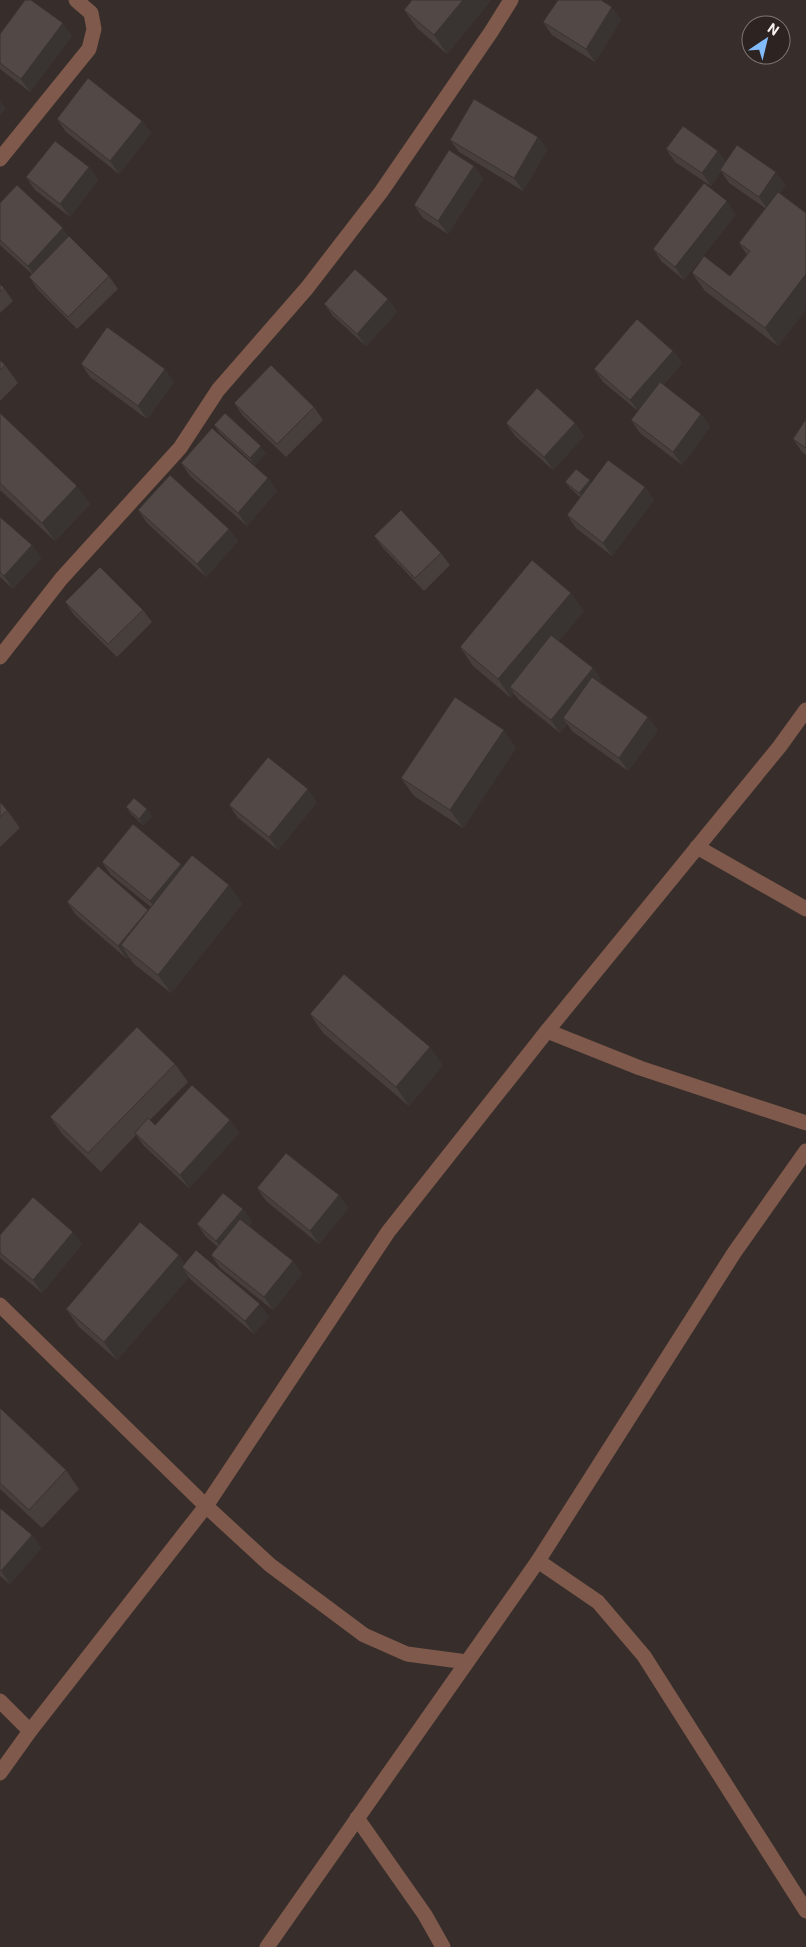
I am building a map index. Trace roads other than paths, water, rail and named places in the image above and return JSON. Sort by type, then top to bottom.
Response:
[{"type":"street","points":[[0,159],[89,49],[94,29],[91,13],[76,0]]},
{"type":"street","points":[[0,657],[61,579],[180,448],[218,390],[307,288],[381,192],[511,0]]},
{"type":"street","points":[[0,1773],[30,1731],[206,1506],[388,1232],[546,1032],[780,746],[806,710]]},
{"type":"street","points":[[697,847],[806,910]]},
{"type":"street","points":[[546,1032],[640,1068],[806,1123]]},
{"type":"street","points":[[267,1947],[538,1561],[734,1253],[806,1152]]},
{"type":"street","points":[[0,1305],[206,1506],[270,1564],[364,1635],[408,1654],[467,1662]]},
{"type":"street","points":[[538,1561],[598,1602],[644,1656],[806,1911]]},
{"type":"street","points":[[0,1701],[30,1731]]},
{"type":"street","points":[[357,1818],[425,1915],[443,1947]]}]
